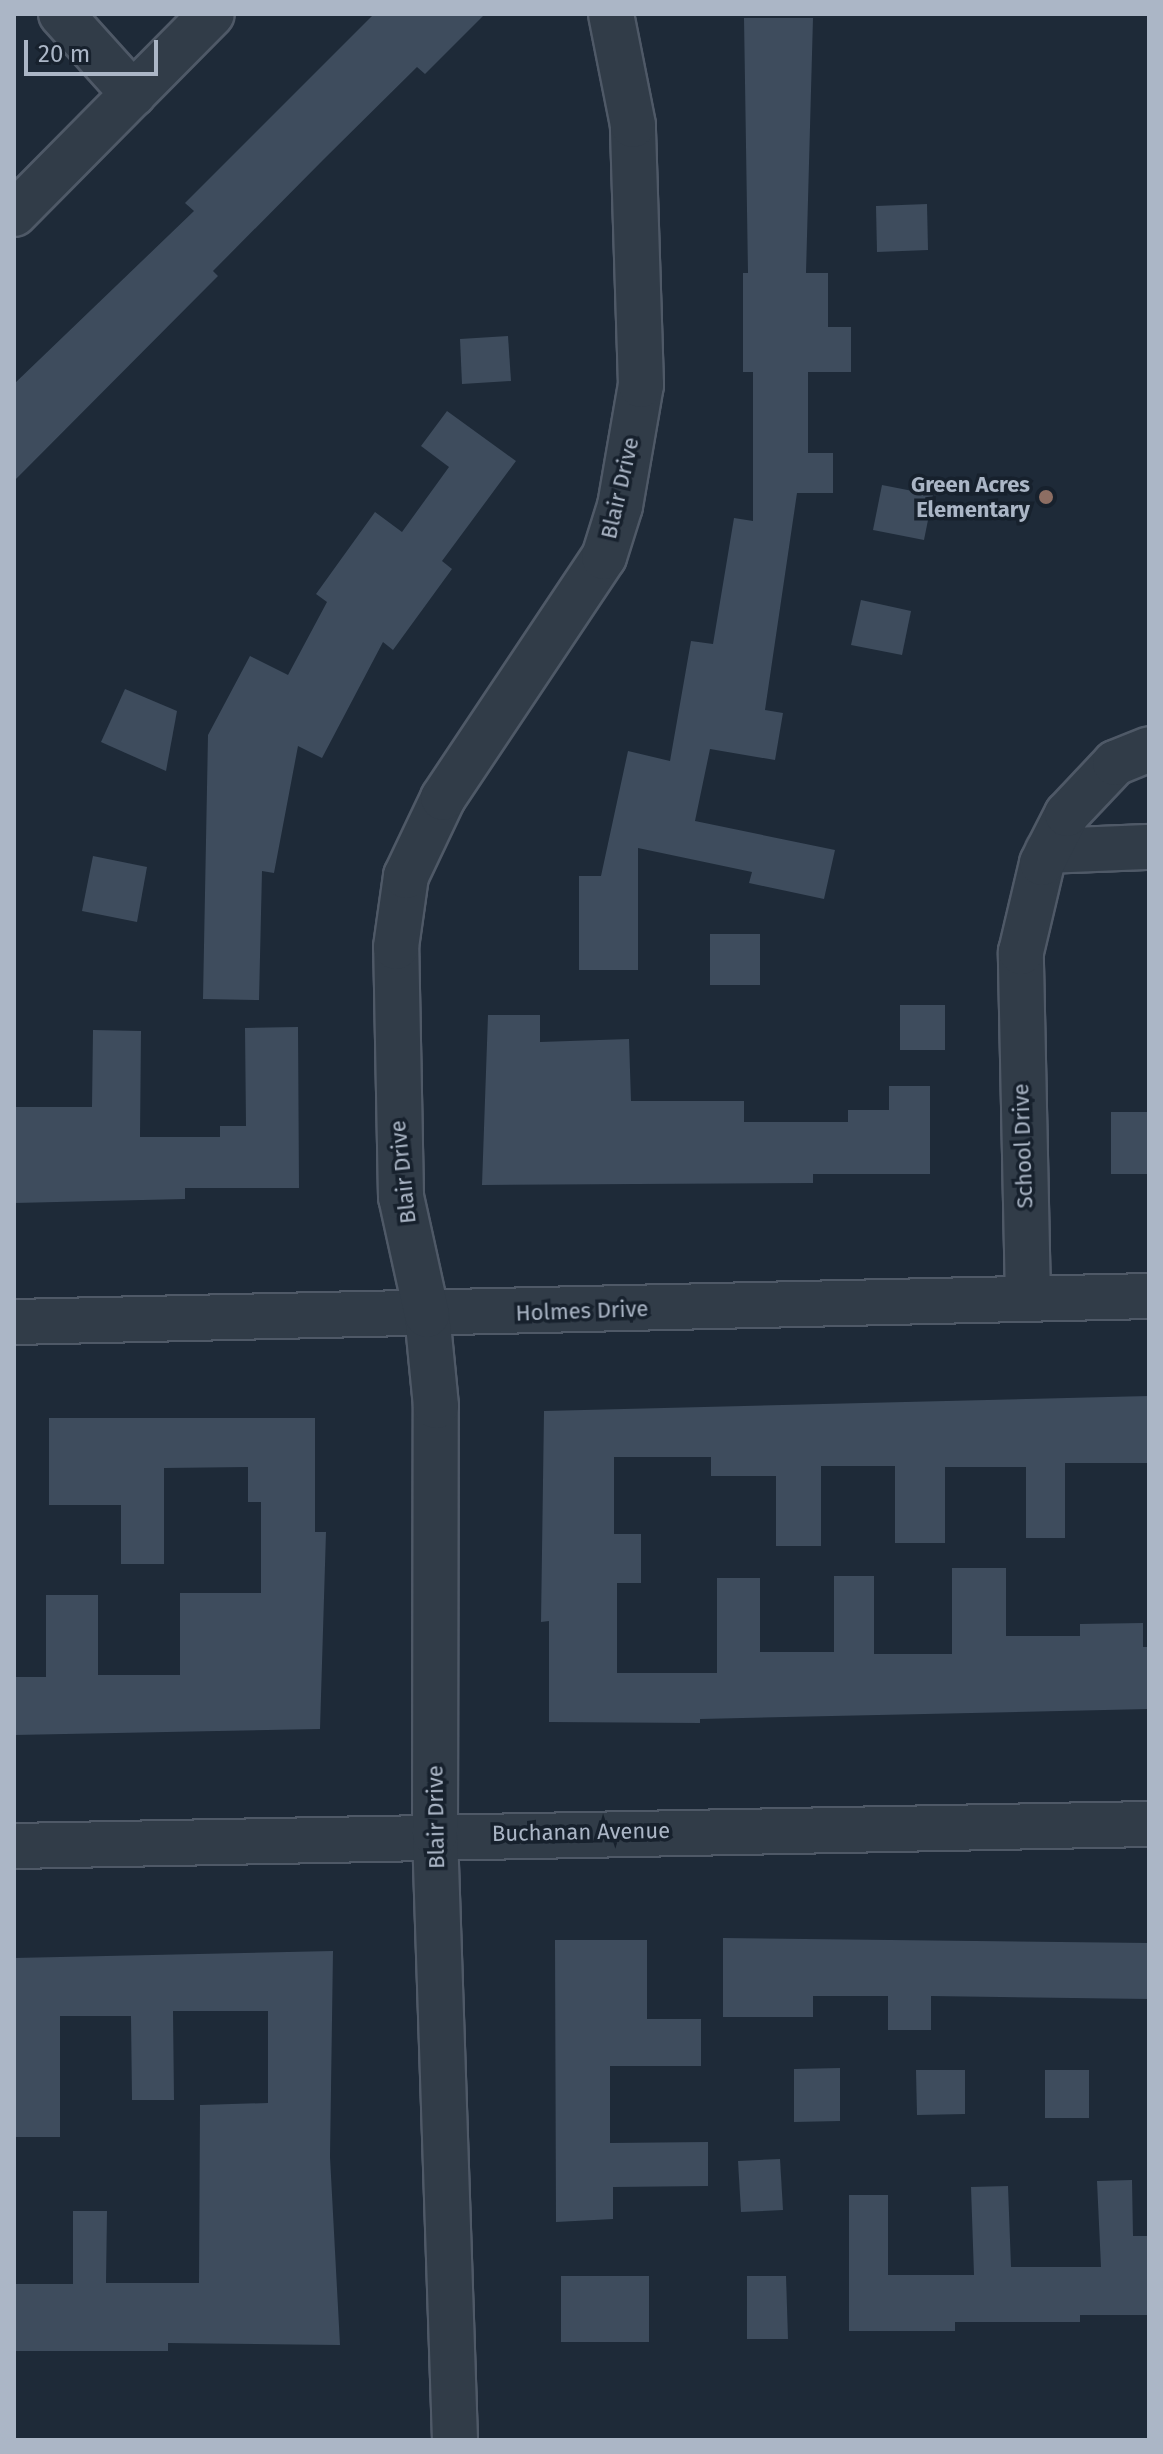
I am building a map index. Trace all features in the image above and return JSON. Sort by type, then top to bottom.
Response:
[{"type":"street","points":[[61,14],[133,94]]},
{"type":"street","points":[[14,214],[212,14]]},
{"type":"street","name":"Blair Drive","points":[[455,2440],[435,1834],[436,1406],[427,1315],[401,1197],[395,1088],[396,947],[406,876],[443,798],[604,557],[620,506],[641,385],[633,125],[611,14]]},
{"type":"street","name":"School Drive","points":[[1028,1298],[1018,994],[1021,952],[1048,851],[1067,814],[1115,763],[1149,749]]},
{"type":"street","points":[[1048,851],[1149,847]]},
{"type":"street","name":"Holmes Drive","points":[[14,1322],[427,1315],[1149,1296]]},
{"type":"street","name":"Buchanan Avenue","points":[[14,1846],[435,1834],[1149,1824]]},
{"type":"building","points":[[374,14],[485,14],[425,74],[417,67],[324,159],[213,271],[218,276],[14,481],[14,384],[194,211],[185,203]]},
{"type":"building","points":[[744,18],[813,18],[806,273],[828,273],[828,327],[851,327],[851,372],[808,372],[808,453],[833,453],[833,493],[797,493],[765,710],[783,713],[775,760],[710,749],[695,821],[835,850],[824,899],[749,883],[752,872],[638,848],[638,970],[579,970],[579,876],[601,876],[628,751],[670,761],[691,641],[713,644],[734,518],[753,521],[753,372],[743,372],[743,273],[748,273]]},
{"type":"building","points":[[927,204],[928,250],[877,252],[876,206]]},
{"type":"building","points":[[508,336],[511,381],[462,384],[460,339]]},
{"type":"building","points":[[447,411],[516,461],[442,561],[452,569],[393,650],[383,642],[322,758],[298,746],[274,873],[262,871],[259,1000],[203,999],[208,735],[250,656],[288,675],[327,602],[316,594],[375,512],[402,532],[449,467],[421,446]]},
{"type":"building","points":[[882,485],[933,495],[924,540],[873,530]]},
{"type":"building","points":[[861,600],[911,611],[902,655],[851,645]]},
{"type":"building","points":[[125,689],[177,711],[166,771],[101,742]]},
{"type":"building","points":[[93,856],[147,867],[137,922],[82,911]]},
{"type":"building","points":[[710,934],[760,934],[760,985],[710,985]]},
{"type":"building","points":[[900,1005],[945,1005],[945,1050],[900,1050]]},
{"type":"building","points":[[488,1015],[540,1015],[540,1042],[629,1039],[631,1101],[744,1101],[744,1122],[848,1122],[848,1110],[889,1110],[889,1086],[930,1086],[930,1174],[813,1174],[813,1183],[482,1185]]},
{"type":"building","points":[[298,1027],[299,1188],[185,1188],[185,1199],[14,1203],[14,1107],[92,1107],[93,1030],[141,1031],[140,1137],[220,1137],[220,1126],[246,1126],[245,1028]]},
{"type":"building","points":[[1111,1112],[1149,1112],[1149,1174],[1111,1174]]},
{"type":"building","points":[[1149,1396],[1149,1463],[1065,1463],[1065,1538],[1026,1538],[1026,1467],[945,1467],[945,1543],[895,1543],[895,1466],[821,1466],[821,1546],[776,1546],[776,1476],[711,1476],[711,1457],[614,1457],[614,1534],[641,1534],[641,1583],[617,1583],[617,1673],[717,1673],[717,1578],[760,1578],[760,1652],[834,1652],[834,1576],[874,1576],[874,1654],[952,1654],[952,1568],[1006,1568],[1006,1636],[1080,1636],[1080,1624],[1143,1623],[1143,1647],[1149,1647],[1149,1709],[700,1719],[700,1723],[549,1722],[549,1621],[541,1622],[544,1411]]},
{"type":"building","points":[[49,1418],[315,1418],[315,1532],[326,1532],[320,1729],[14,1735],[14,1677],[46,1677],[46,1595],[98,1595],[98,1675],[180,1675],[180,1593],[261,1593],[261,1502],[248,1502],[248,1467],[164,1468],[164,1564],[121,1564],[121,1505],[49,1505]]},
{"type":"building","points":[[723,1938],[1149,1943],[1149,1999],[931,1996],[931,2030],[888,2030],[888,1996],[813,1996],[813,2017],[723,2017]]},
{"type":"building","points":[[555,1940],[647,1940],[647,2019],[701,2019],[701,2066],[610,2066],[610,2143],[708,2142],[708,2186],[613,2187],[613,2219],[556,2222]]},
{"type":"building","points":[[333,1951],[330,2157],[340,2345],[168,2343],[168,2351],[14,2351],[14,2284],[73,2284],[73,2211],[107,2211],[106,2283],[199,2283],[200,2105],[268,2103],[268,2011],[173,2011],[174,2100],[132,2100],[131,2016],[60,2016],[60,2137],[14,2137],[14,1958]]},
{"type":"building","points":[[840,2068],[840,2121],[794,2122],[794,2069]]},
{"type":"building","points":[[916,2070],[965,2070],[965,2114],[917,2115]]},
{"type":"building","points":[[1045,2070],[1089,2070],[1089,2118],[1045,2118]]},
{"type":"building","points":[[780,2159],[783,2210],[741,2212],[738,2161]]},
{"type":"building","points":[[1132,2180],[1133,2236],[1149,2236],[1149,2315],[1080,2315],[1080,2322],[955,2322],[955,2331],[849,2331],[849,2195],[888,2195],[888,2275],[974,2275],[971,2187],[1008,2186],[1011,2267],[1101,2267],[1097,2181]]},
{"type":"building","points":[[561,2276],[649,2276],[649,2342],[561,2342]]},
{"type":"building","points":[[747,2276],[786,2276],[788,2339],[747,2339]]},
{"type":"place","name":"Green Acres Elementary","points":[[1046,497]]}]
